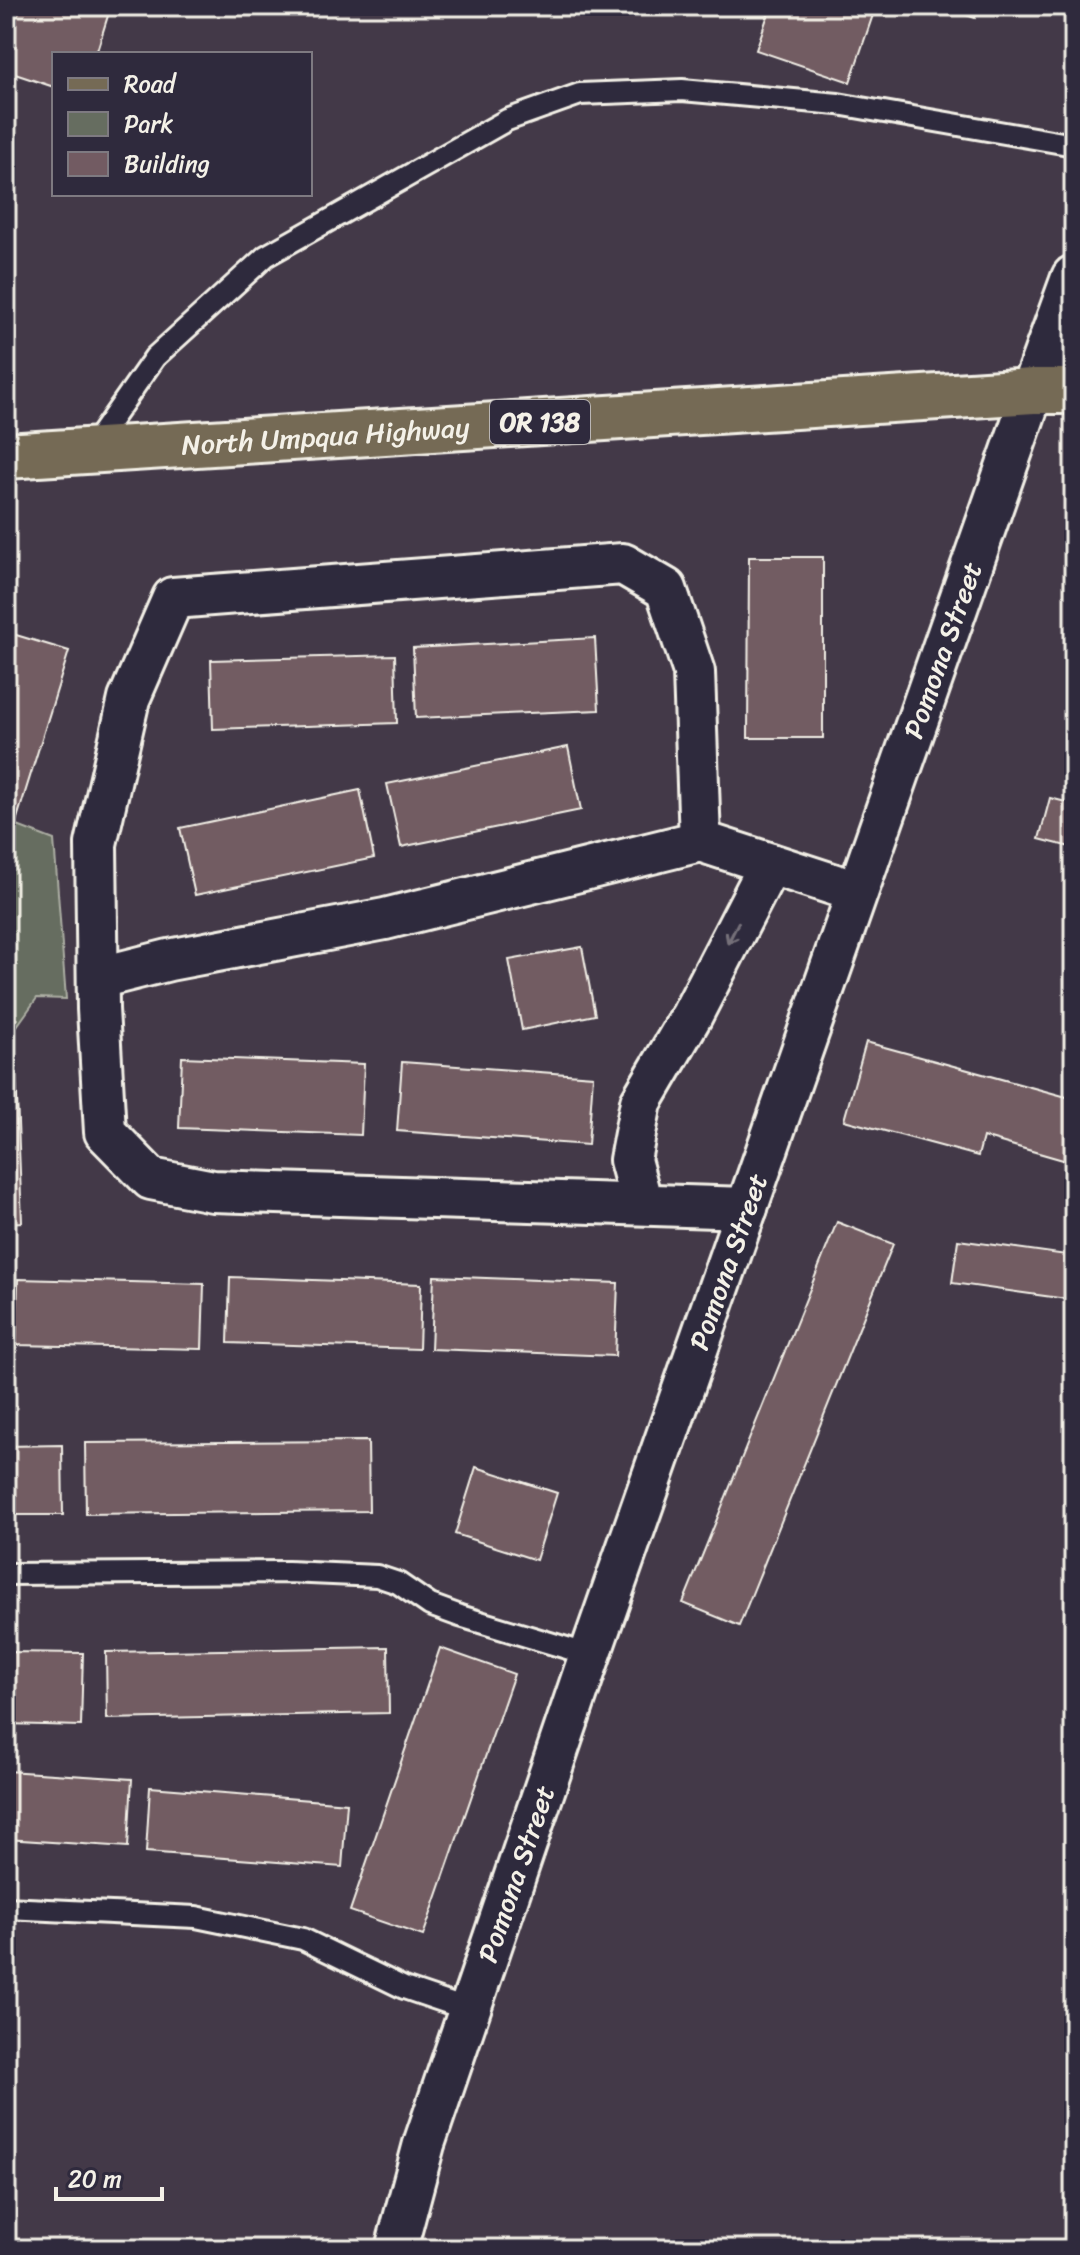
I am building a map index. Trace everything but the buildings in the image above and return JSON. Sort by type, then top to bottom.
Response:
[{"type":"main road","name":"North Umpqua Highway","points":[[6,456],[1054,391]]},
{"type":"street","name":"Pomona Street","points":[[396,2249],[424,2144],[469,2010],[857,892],[1054,391],[1074,278]]},
{"type":"street","points":[[700,841],[694,672],[666,589],[623,564],[173,598],[129,699],[96,844],[105,1132],[151,1179],[213,1191],[747,1208]]},
{"type":"street","points":[[98,978],[169,960],[385,919],[700,841],[857,892]]},
{"type":"street","points":[[642,1204],[630,1160],[641,1102],[692,1015],[770,864]]},
{"type":"lane","points":[[89,451],[155,357],[266,256],[507,120],[580,94],[682,90],[838,104],[1074,145]]},
{"type":"lane","points":[[6,1574],[288,1572],[377,1576],[398,1583],[430,1605],[590,1655]]},
{"type":"lane","points":[[6,1908],[196,1917],[303,1939],[404,1988],[469,2010]]},
{"type":"green space","points":[[6,825],[15,825],[54,840],[66,999],[37,998],[17,1026],[6,1025]]}]
